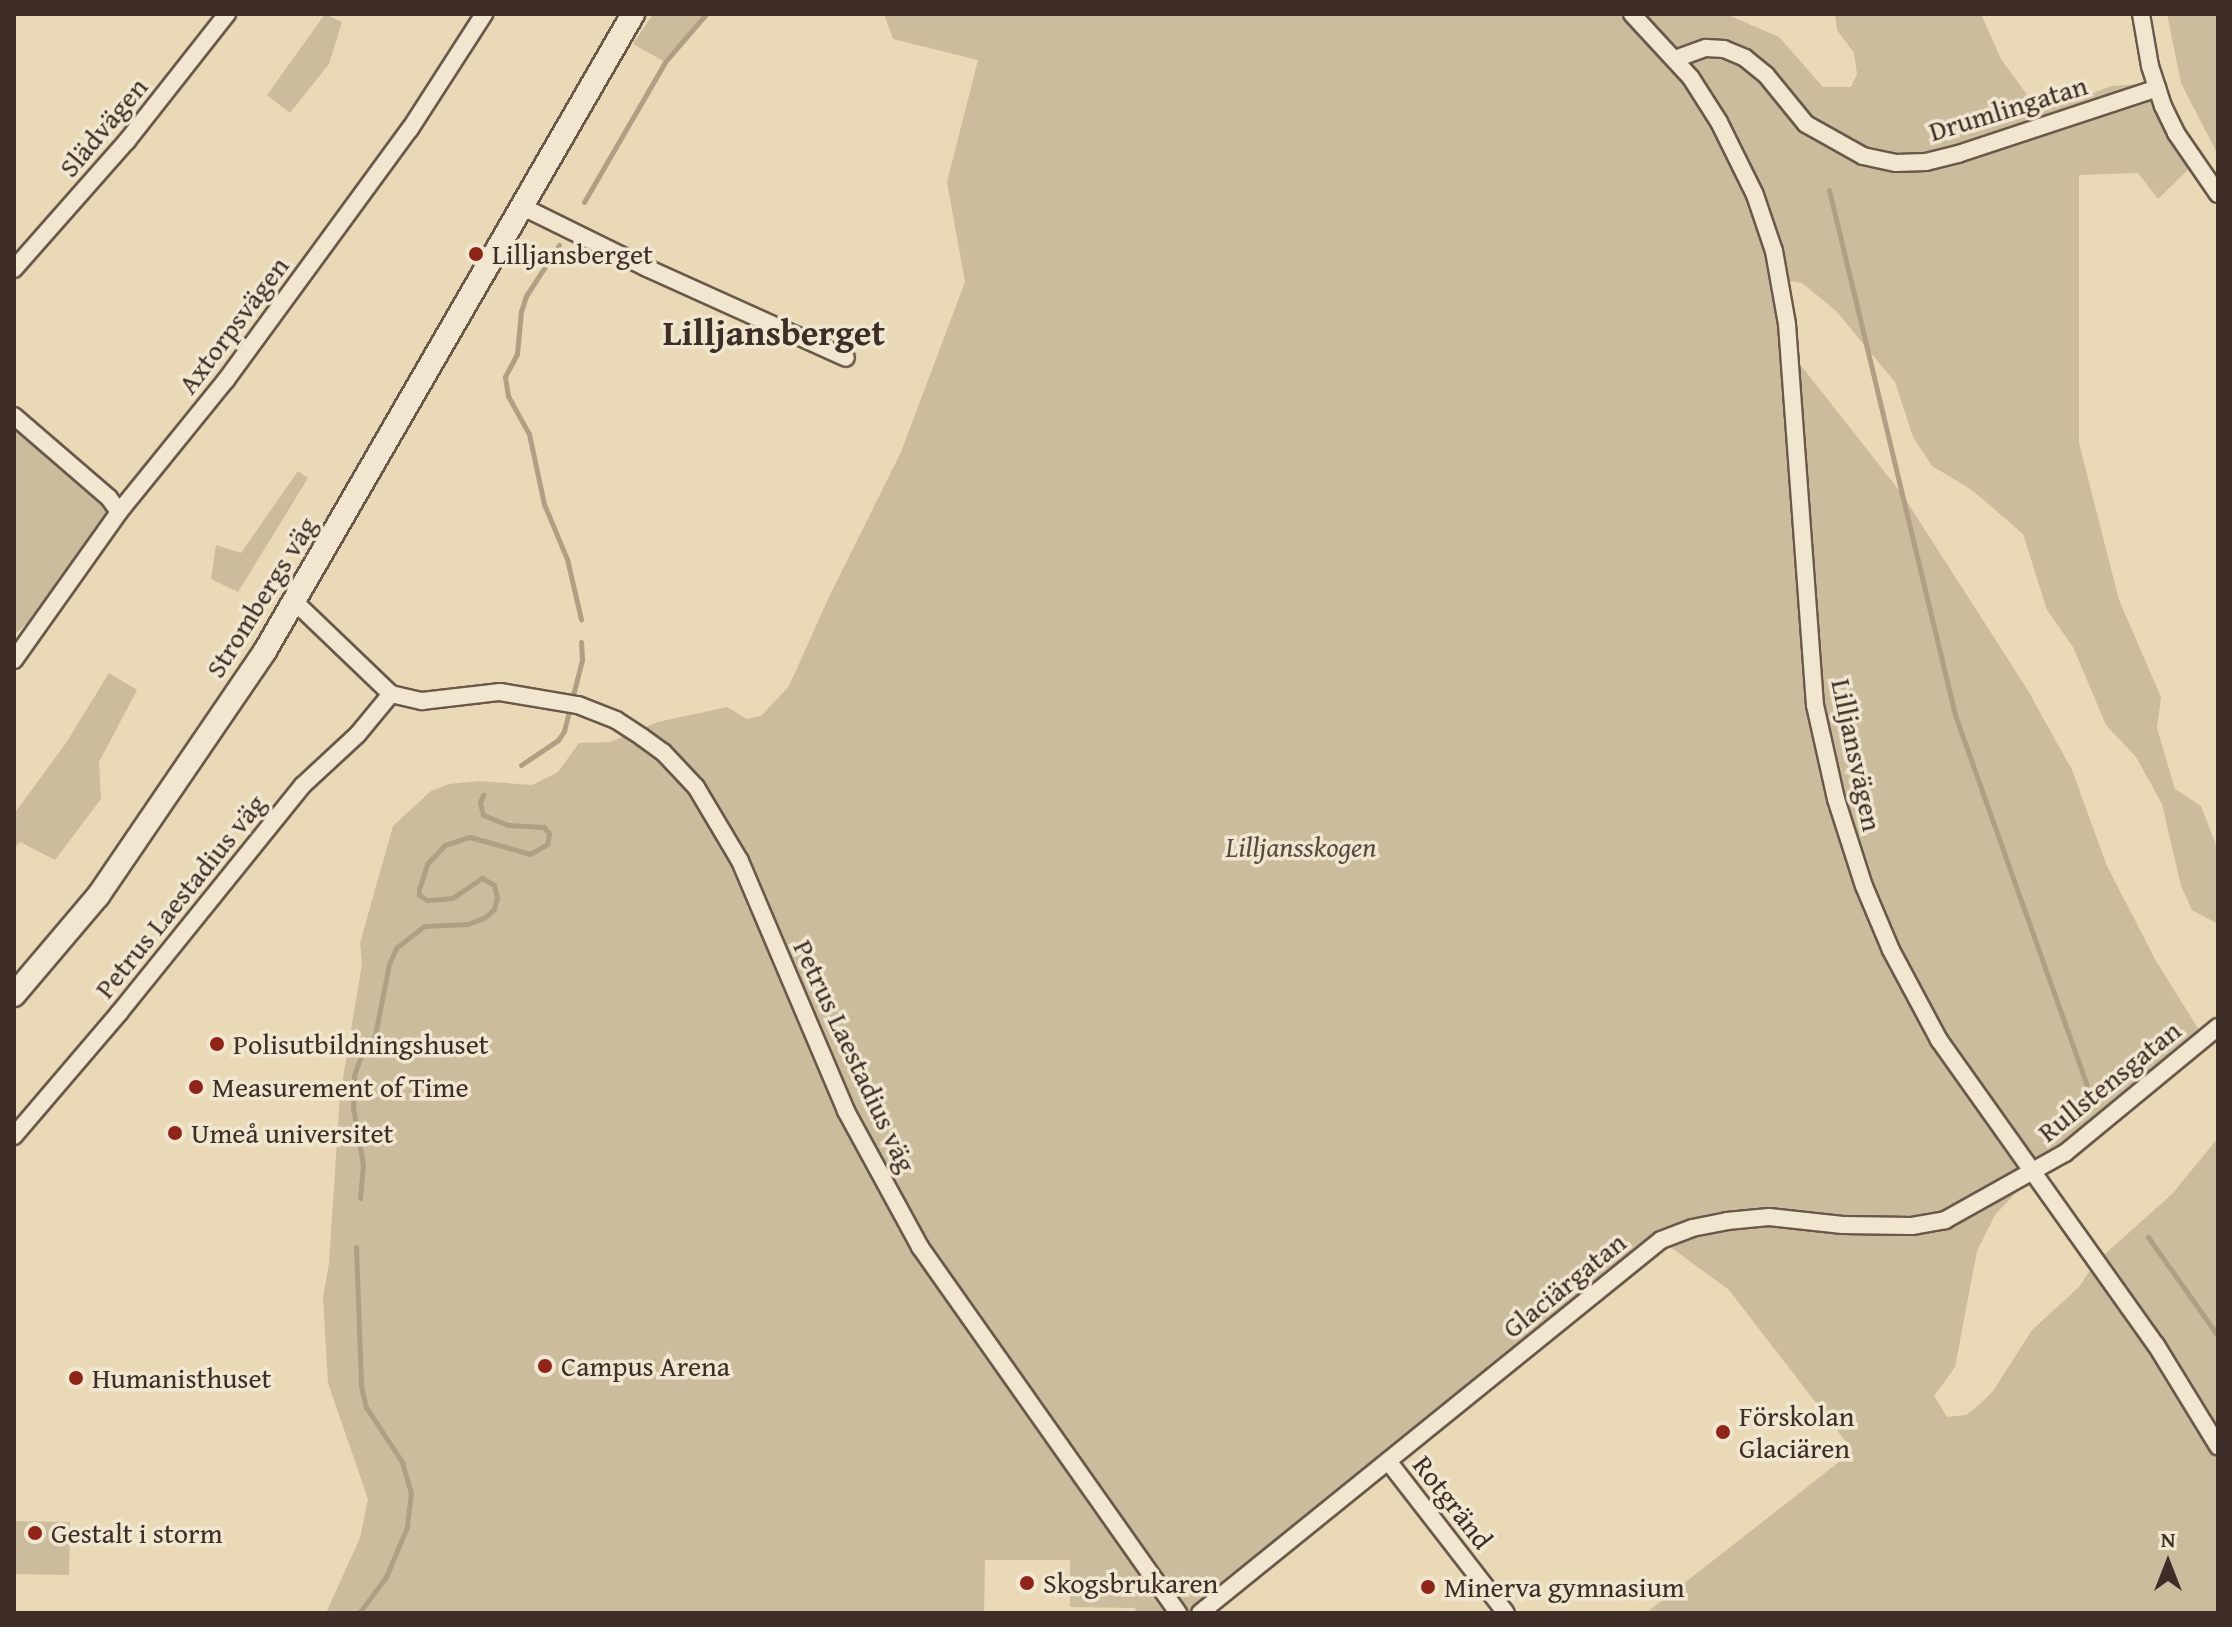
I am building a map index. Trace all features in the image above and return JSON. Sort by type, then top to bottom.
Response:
[{"type":"street","name":"Slädvägen","points":[[14,269],[127,141],[227,14]]},
{"type":"street","name":"Axtorpsvägen","points":[[14,660],[119,512],[226,380],[401,142],[484,14]]},
{"type":"street","name":"Strombergs väg","points":[[14,995],[98,896],[205,742],[295,602],[633,14]]},
{"type":"street","name":"Lilljansvägen","points":[[1632,14],[1675,59],[1730,141],[1755,195],[1774,251],[1787,324],[1815,705],[1848,841],[1880,925],[1918,1003],[2032,1175],[2164,1357],[2218,1446]]},
{"type":"street","points":[[2141,14],[2157,88],[2176,133],[2218,194]]},
{"type":"street","name":"Drumlingatan","points":[[1675,59],[1706,48],[1724,49],[1745,58],[1766,75],[1806,124],[1863,156],[1896,163],[1926,162],[1958,154],[2157,88]]},
{"type":"street","points":[[521,206],[647,268],[846,358]]},
{"type":"street","points":[[14,416],[109,498],[119,512]]},
{"type":"street","points":[[295,602],[391,694]]},
{"type":"street","name":"Petrus Laestadius väg","points":[[14,1136],[119,1013],[302,786],[358,734],[391,694],[414,701],[500,692],[556,699],[616,720],[663,752],[696,787],[718,819],[740,861],[846,1111],[920,1247],[1178,1613]]},
{"type":"street","name":"Rullstensgatan","points":[[2032,1175],[2065,1153],[2218,1027]]},
{"type":"street","name":"Glaciärgatan","points":[[1200,1613],[1661,1240],[1692,1228],[1769,1217],[1843,1225],[1912,1226],[1945,1220],[2032,1175]]},
{"type":"street","name":"Rotgränd","points":[[1388,1461],[1506,1613]]},
{"type":"green space","points":[[325,14],[342,22],[329,64],[290,113],[267,95]]},
{"type":"green space","points":[[653,14],[706,14],[665,62],[633,44]]},
{"type":"green space","name":"Lilljansskogen","points":[[884,14],[1726,14],[1779,37],[1823,87],[1851,87],[1857,74],[1854,53],[1837,30],[1835,14],[1981,14],[2001,59],[2028,96],[2053,103],[2070,101],[2112,86],[2155,83],[2195,163],[2158,199],[2138,173],[2079,175],[2079,443],[2119,600],[2161,697],[2157,728],[2175,789],[2201,806],[2218,850],[2218,924],[2192,910],[2181,886],[2162,804],[2136,757],[2106,725],[2073,647],[2047,610],[2023,534],[1972,490],[1932,466],[1913,437],[1895,382],[1836,311],[1802,283],[1781,280],[1788,349],[1902,494],[2027,689],[2072,770],[2107,866],[2156,961],[2204,1038],[2032,1175],[1995,1215],[1977,1251],[1955,1367],[1934,1396],[1947,1417],[1966,1415],[1981,1403],[1993,1391],[2032,1330],[2079,1287],[2095,1263],[2172,1194],[2218,1138],[2218,1613],[1646,1613],[1853,1451],[1729,1290],[1661,1240],[1200,1613],[1136,1613],[1135,1608],[1070,1607],[1070,1560],[985,1560],[984,1613],[326,1613],[360,1538],[368,1499],[328,1383],[323,1297],[329,1263],[340,1096],[362,964],[360,943],[393,826],[431,791],[449,784],[479,781],[532,785],[558,772],[579,743],[610,742],[658,722],[727,707],[747,719],[761,716],[789,686],[901,452],[965,282],[947,182],[978,60],[893,39]]},
{"type":"green space","points":[[2167,14],[2218,14],[2218,155],[2181,83]]},
{"type":"green space","points":[[14,416],[119,512],[55,605],[46,599],[32,619],[14,635]]},
{"type":"green space","points":[[298,471],[308,478],[238,592],[211,579],[216,545],[241,553]]},
{"type":"green space","points":[[109,673],[137,690],[99,762],[101,799],[55,860],[20,842],[14,849],[14,814],[66,743]]},
{"type":"green space","points":[[14,1521],[70,1522],[69,1575],[14,1574]]},
{"type":"waterway","points":[[584,202],[665,62],[706,14]]},
{"type":"waterway","points":[[1829,190],[1955,715],[2087,1085]]},
{"type":"waterway","points":[[559,245],[526,296],[521,311],[517,354],[505,377],[508,396],[529,434],[544,504],[567,559],[581,619]]},
{"type":"waterway","points":[[521,765],[558,740],[564,731],[582,660],[581,642]]},
{"type":"waterway","points":[[360,1198],[363,1165],[353,1107],[354,1075],[361,1056],[374,1040],[389,964],[396,948],[424,926],[468,924],[484,918],[494,909],[497,898],[494,885],[482,878],[452,898],[427,900],[419,895],[427,864],[445,845],[470,837],[530,854],[547,844],[549,834],[544,827],[508,825],[483,815],[480,802],[483,795]]},
{"type":"waterway","points":[[2148,1237],[2218,1336]]},
{"type":"waterway","points":[[356,1247],[361,1386],[366,1407],[402,1462],[411,1493],[407,1527],[386,1577],[359,1613]]},
{"type":"place","name":"Lilljansberget","points":[[476,254]]},
{"type":"place","name":"Polisutbildningshuset","points":[[217,1044]]},
{"type":"place","name":"Measurement of Time","points":[[196,1087]]},
{"type":"place","name":"Umeå universitet","points":[[175,1133]]},
{"type":"place","name":"Campus Arena","points":[[545,1366]]},
{"type":"place","name":"Humanisthuset","points":[[76,1378]]},
{"type":"place","name":"Förskolan Glaciären","points":[[1723,1432]]},
{"type":"place","name":"Gestalt i storm","points":[[35,1533]]},
{"type":"place","name":"Skogsbrukaren","points":[[1027,1583]]},
{"type":"place","name":"Minerva gymnasium","points":[[1428,1587]]},
{"type":"district","name":"Lilljansberget","points":[[774,332]]}]
